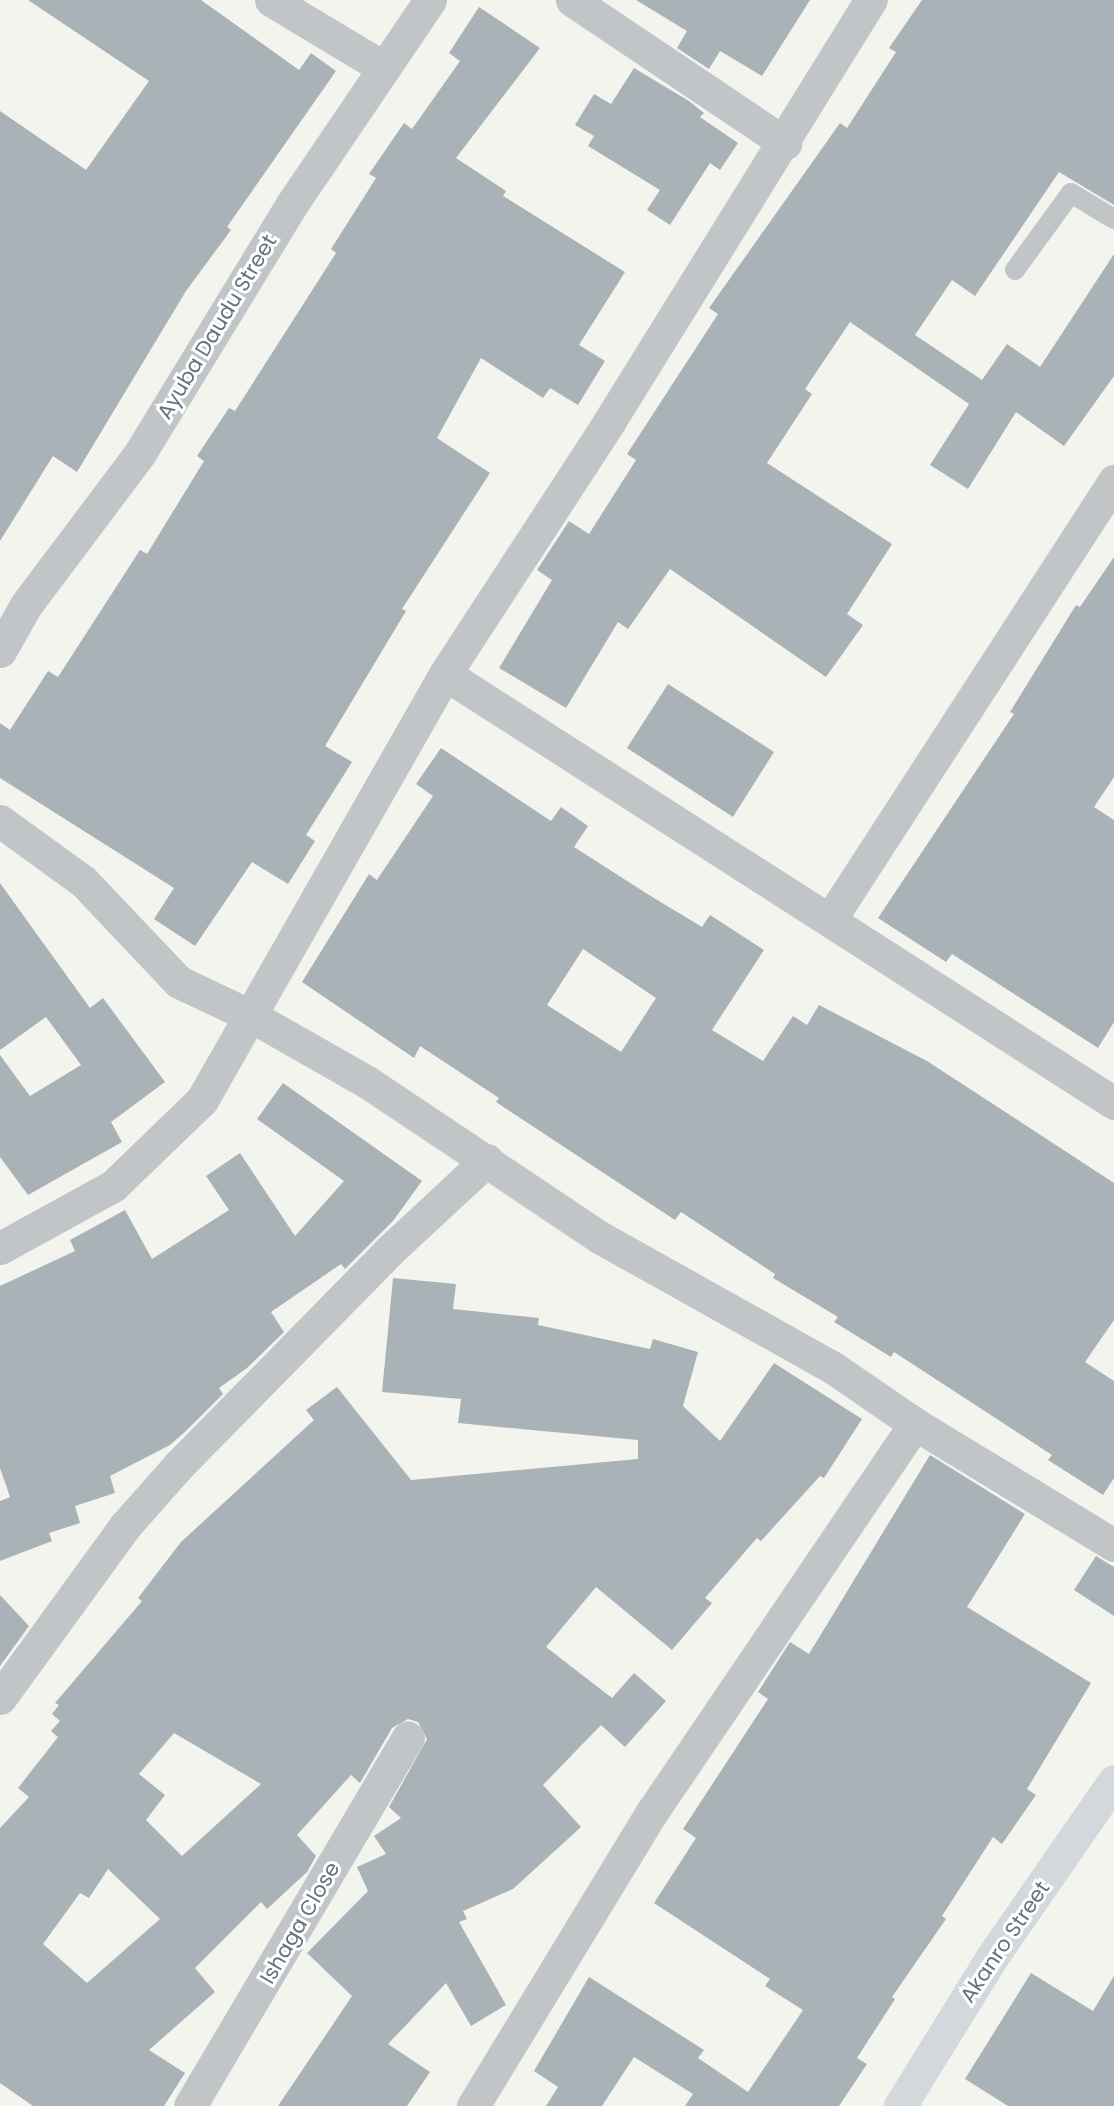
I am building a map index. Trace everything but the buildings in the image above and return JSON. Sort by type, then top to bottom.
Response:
[{"type":"street","points":[[272,0],[384,68]]},
{"type":"street","name":"Ayuba Daudu Street","points":[[0,651],[26,605],[140,453],[292,204],[430,0]]},
{"type":"street","points":[[572,0],[785,143]]},
{"type":"street","points":[[0,1248],[113,1186],[202,1100],[253,1017],[327,877],[445,674],[785,143],[871,0]]},
{"type":"street","points":[[831,918],[1114,481]]},
{"type":"street","points":[[445,674],[831,918],[1114,1103]]},
{"type":"street","points":[[0,821],[83,881],[178,982],[253,1017],[367,1082],[601,1238],[822,1361],[915,1424],[1114,1545]]},
{"type":"street","points":[[0,1698],[125,1526],[178,1466],[388,1252],[487,1160]]},
{"type":"street","points":[[473,2106],[652,1812],[915,1424]]},
{"type":"street","name":"Ishaga Close","points":[[190,2106],[408,1738]]},
{"type":"street","name":"Akanro Street","points":[[900,2106],[992,1957],[1114,1781]]},
{"type":"lane","points":[[1015,270],[1071,192],[1114,219]]}]
